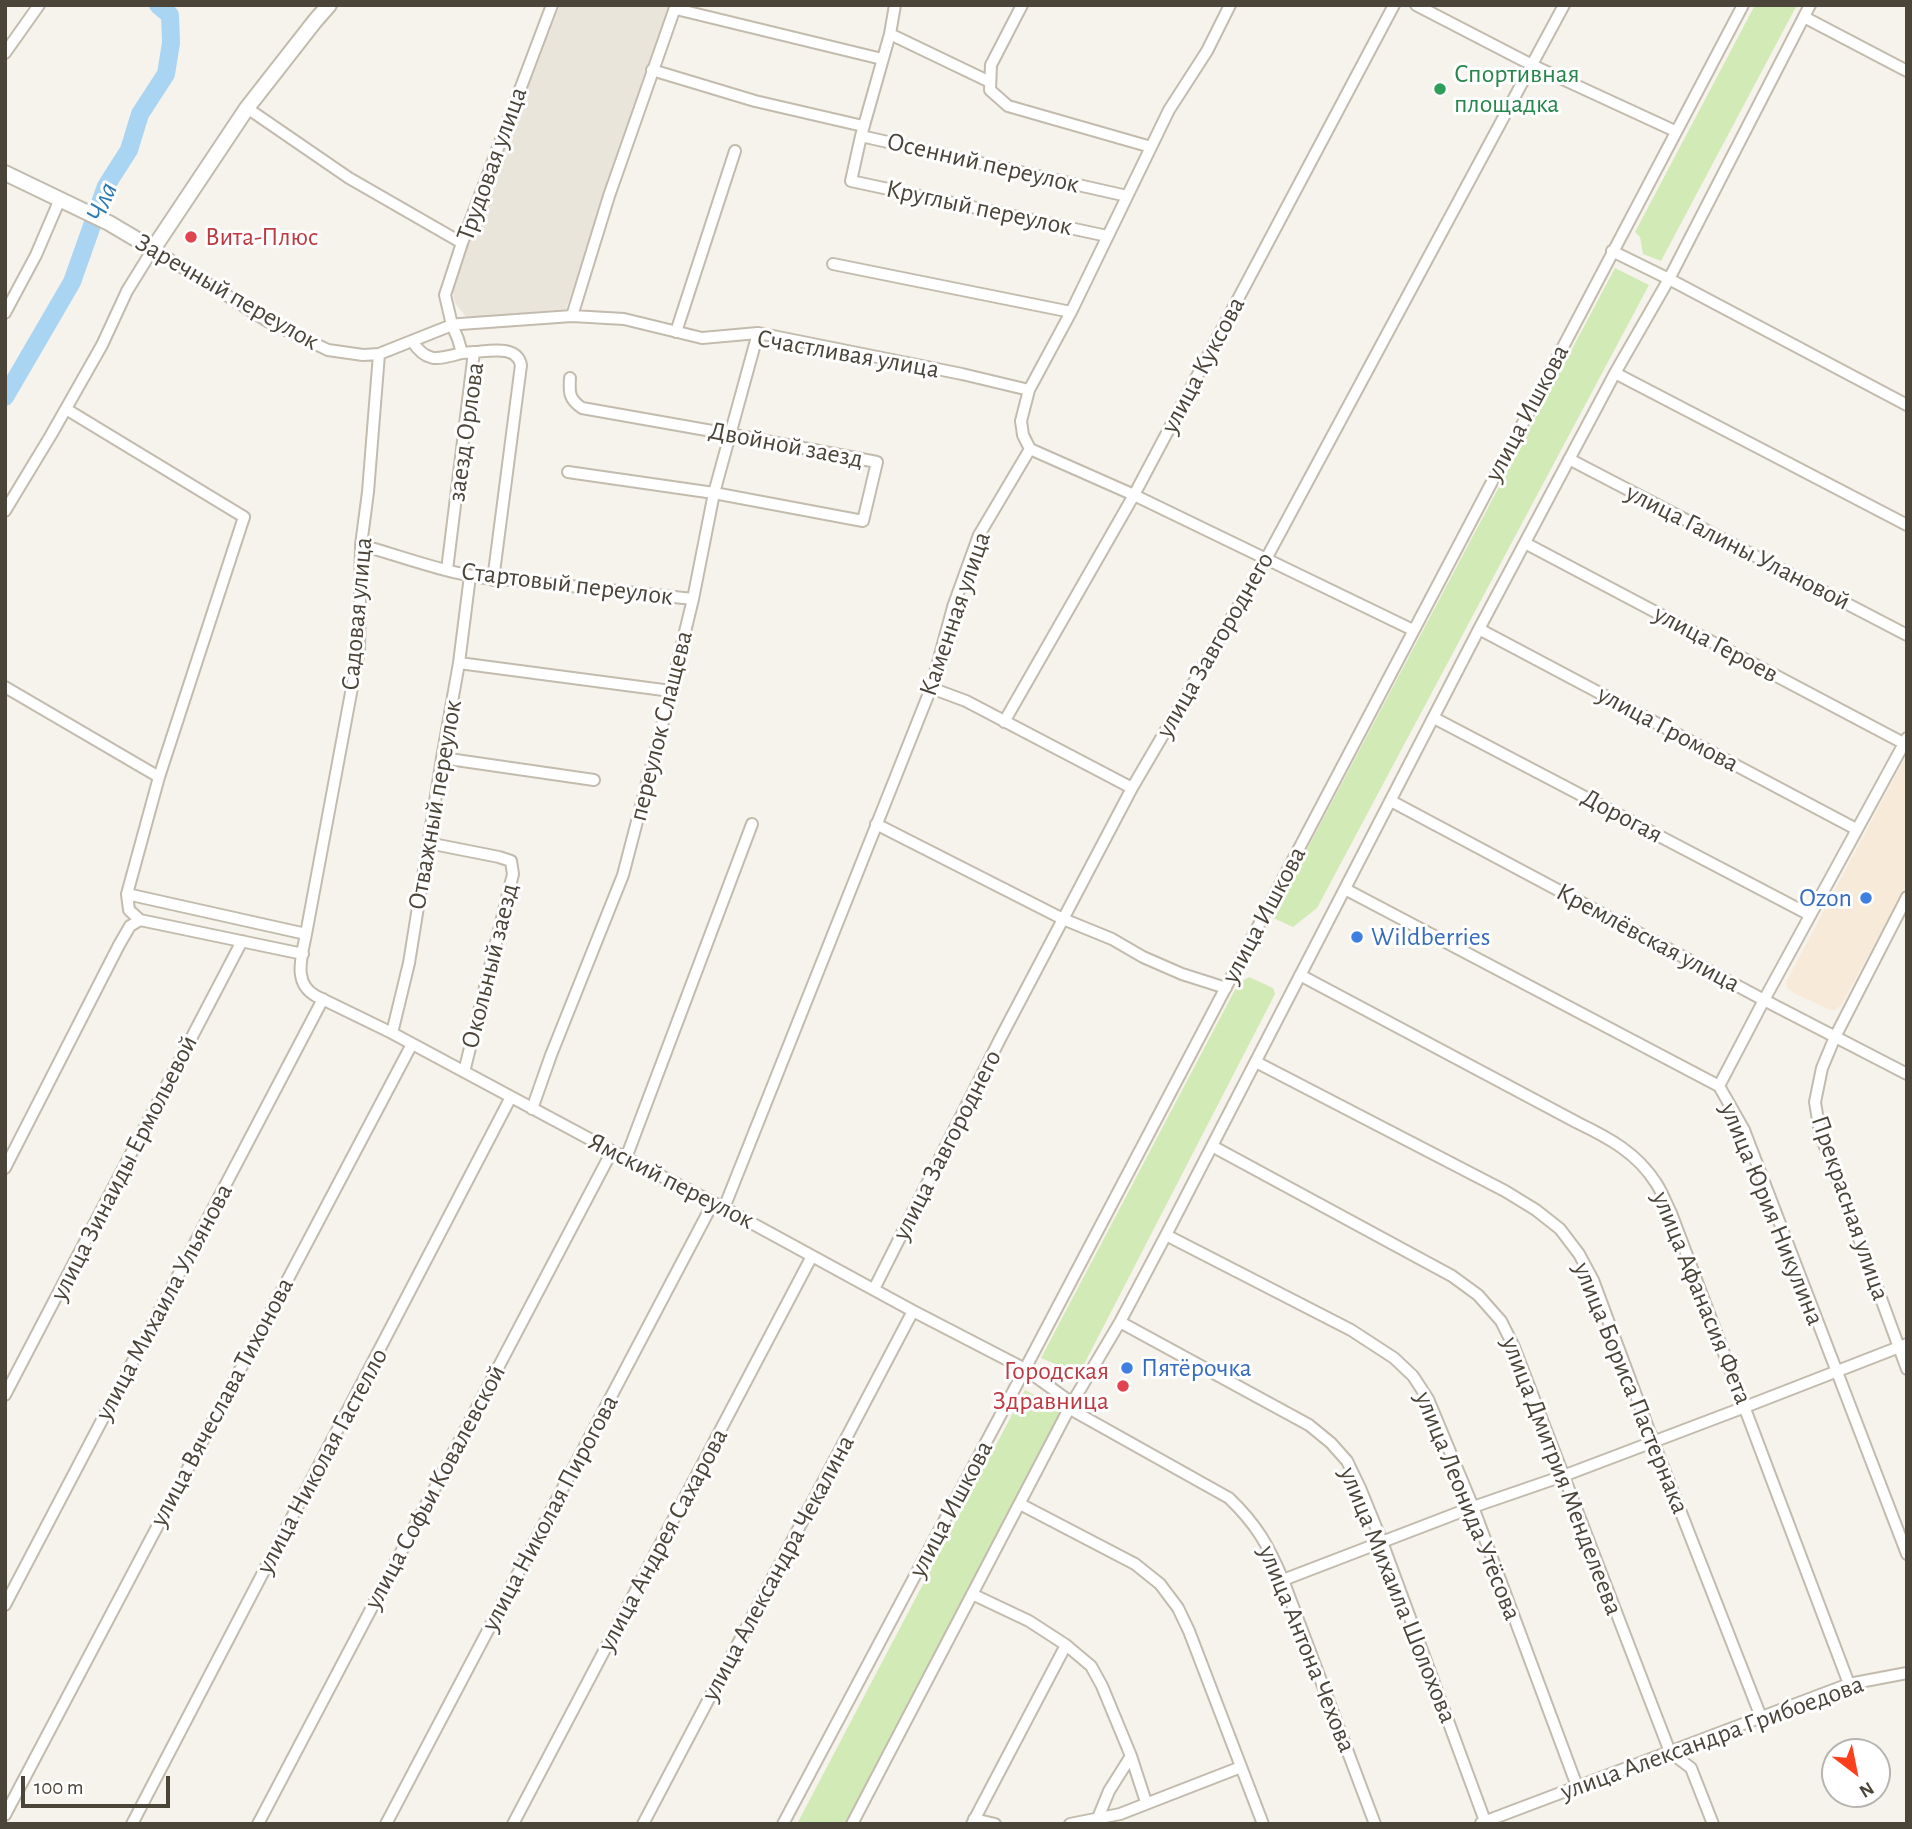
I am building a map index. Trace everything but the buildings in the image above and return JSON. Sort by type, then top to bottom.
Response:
[{"type":"street","points":[[5,53],[39,5]]},
{"type":"street","points":[[5,511],[66,409],[102,345],[127,291],[153,249],[247,108],[314,21],[330,5]]},
{"type":"street","name":"Трудовая улица","points":[[468,352],[452,326],[445,295],[552,5]]},
{"type":"street","name":"Осенний переулок","points":[[895,5],[890,34],[862,131],[1127,196]]},
{"type":"street","points":[[1022,5],[991,65],[990,90],[1008,106],[1151,147]]},
{"type":"street","points":[[1230,5],[1207,51],[1168,110],[1029,390],[1021,421],[1023,435],[1030,449],[1134,495],[1413,630]]},
{"type":"street","name":"улица Куксова","points":[[1004,722],[1134,495],[1394,5]]},
{"type":"street","points":[[1416,5],[1532,65],[1675,131]]},
{"type":"street","name":"улица Завгороднего","points":[[874,1289],[1132,788],[1266,559],[1564,5]]},
{"type":"street","name":"улица Ишкова","points":[[783,1824],[1743,5]]},
{"type":"street","points":[[852,1824],[1071,1406],[1166,1235],[1479,629],[1615,373],[1669,279],[1810,5]]},
{"type":"street","points":[[572,316],[609,196],[676,7],[882,59]]},
{"type":"street","points":[[1804,17],[1907,71]]},
{"type":"street","points":[[890,34],[990,82]]},
{"type":"street","points":[[652,70],[862,131]]},
{"type":"street","points":[[247,108],[349,178],[462,243]]},
{"type":"street","name":"Круглый переулок","points":[[862,131],[851,181],[1107,236]]},
{"type":"street","points":[[676,332],[735,151]]},
{"type":"street","name":"Заречный переулок","points":[[5,173],[109,223],[269,322],[328,350],[363,355],[379,354]]},
{"type":"street","points":[[5,313],[36,255],[60,199]]},
{"type":"street","points":[[1612,251],[1907,405]]},
{"type":"street","points":[[833,264],[1070,312]]},
{"type":"street","name":"Счастливая улица","points":[[379,354],[452,326],[572,316],[624,319],[702,338],[758,333],[1029,390]]},
{"type":"street","name":"переулок Слащева","points":[[532,1109],[623,875],[671,691],[714,493],[758,333]]},
{"type":"street","points":[[412,341],[419,351],[430,358],[440,359],[468,352]]},
{"type":"street","name":"заезд Орлова","points":[[447,570],[468,352],[501,350],[515,353],[520,358],[521,365],[493,580]]},
{"type":"street","name":"Садовая улица","points":[[319,998],[308,992],[302,984],[301,974],[306,934],[359,650],[361,545],[379,354]]},
{"type":"street","points":[[1615,373],[1907,525]]},
{"type":"street","name":"Двойной заезд","points":[[568,472],[714,493],[863,521],[877,462],[582,408],[570,395],[570,378]]},
{"type":"street","points":[[66,409],[244,517],[159,777],[127,894],[129,910],[140,920],[303,954]]},
{"type":"street","name":"Каменная улица","points":[[718,1205],[931,688],[953,607],[979,535],[1030,449]]},
{"type":"street","name":"улица Галины Улановой","points":[[1569,459],[1907,635]]},
{"type":"street","name":"улица Героев","points":[[1525,543],[1906,742]]},
{"type":"street","name":"Стартовый переулок","points":[[361,545],[447,570],[493,580],[692,599]]},
{"type":"street","name":"Отважный переулок","points":[[392,1032],[408,963],[459,663],[470,576]]},
{"type":"street","name":"улица Громова","points":[[1479,629],[1856,829]]},
{"type":"street","points":[[459,663],[671,691]]},
{"type":"street","points":[[5,687],[159,777]]},
{"type":"street","points":[[931,688],[966,701],[1132,788]]},
{"type":"street","name":"Дорогая","points":[[1434,718],[1810,915]]},
{"type":"street","name":"улица Юрия Никулина","points":[[1906,742],[1856,829],[1719,1086],[1744,1130],[1907,1554]]},
{"type":"street","points":[[442,758],[594,780]]},
{"type":"street","name":"Кремлёвская улица","points":[[1391,801],[1907,1074]]},
{"type":"street","points":[[626,1158],[752,824]]},
{"type":"street","points":[[876,824],[1063,919],[1112,939],[1143,957],[1182,974],[1226,988]]},
{"type":"street","name":"Окольный заезд","points":[[428,843],[511,861],[513,874],[464,1072]]},
{"type":"street","points":[[1345,889],[1719,1086]]},
{"type":"street","points":[[127,894],[306,934]]},
{"type":"street","name":"Прекрасная улица","points":[[1907,897],[1835,1037],[1822,1068],[1815,1102],[1820,1133],[1902,1345],[1907,1369]]},
{"type":"street","points":[[5,1168],[119,945],[130,926],[140,920]]},
{"type":"street","name":"улица Зинаиды Ермольевой","points":[[5,1395],[242,941]]},
{"type":"street","name":"улица Афанасия Фета","points":[[1300,975],[1609,1138],[1633,1155],[1656,1183],[1671,1213],[1849,1684]]},
{"type":"street","name":"Ямский переулок","points":[[319,998],[392,1032],[532,1109],[1025,1369]]},
{"type":"street","name":"улица Михаила Ульянова","points":[[5,1605],[319,998]]},
{"type":"street","name":"улица Вячеслава Тихонова","points":[[5,1815],[412,1044]]},
{"type":"street","name":"улица Бориса Пастернака","points":[[1256,1062],[1505,1191],[1560,1229],[1580,1254],[1593,1280],[1761,1717]]},
{"type":"street","name":"улица Николая Гастелло","points":[[132,1824],[511,1097]]},
{"type":"street","name":"улица Дмитрия Менделеева","points":[[1212,1146],[1452,1276],[1478,1295],[1501,1321],[1514,1348],[1670,1752]]},
{"type":"street","name":"улица Софьи Ковалевской","points":[[258,1824],[612,1151]]},
{"type":"street","name":"улица Николая Пирогова","points":[[386,1824],[718,1205]]},
{"type":"street","name":"улица Леонида Утёсова","points":[[1166,1235],[1351,1331],[1394,1358],[1413,1376],[1428,1399],[1473,1507],[1577,1786]]},
{"type":"street","name":"улица Андрея Сахарова","points":[[513,1824],[811,1256]]},
{"type":"street","name":"улица Александра Чекалина","points":[[643,1824],[913,1311]]},
{"type":"street","name":"улица Михаила Шолохова","points":[[1120,1322],[1309,1425],[1347,1461],[1382,1542],[1482,1822]]},
{"type":"street","points":[[1283,1580],[1745,1407],[1902,1345]]},
{"type":"street","name":"улица Антона Чехова","points":[[1025,1369],[1071,1406],[1229,1498],[1247,1515],[1267,1543],[1283,1580],[1375,1824]]},
{"type":"street","points":[[1020,1504],[1135,1563],[1160,1584],[1178,1608],[1189,1631],[1263,1824]]},
{"type":"street","points":[[972,1594],[1028,1621],[1066,1645],[1091,1666],[1102,1686],[1146,1802]]},
{"type":"street","points":[[995,1824],[973,1821],[1066,1645]]},
{"type":"street","name":"улица Александра Грибоедова","points":[[1482,1822],[1849,1684],[1907,1673]]},
{"type":"street","points":[[1670,1752],[1691,1768],[1713,1824]]},
{"type":"street","points":[[1098,1818],[1109,1791],[1130,1756]]},
{"type":"street","points":[[1070,1824],[1120,1814],[1241,1767]]},
{"type":"shaded area","points":[[560,5],[672,5],[566,309],[467,318],[455,303],[453,292],[474,226]]},
{"type":"shaded area","points":[[1907,754],[1907,883],[1842,1004],[1836,1010],[1831,1010],[1795,994],[1787,988],[1786,982]]},
{"type":"green space","points":[[1755,5],[1797,5],[1661,261],[1643,254],[1640,237],[1635,232]]},
{"type":"green space","points":[[1615,268],[1649,285],[1317,908],[1293,927],[1271,917]]},
{"type":"green space","points":[[1249,977],[1273,988],[1275,994],[1079,1374],[1041,1358],[1238,984]]},
{"type":"green space","points":[[1025,1390],[1061,1410],[847,1824],[797,1824]]},
{"type":"waterway","name":"Чла","points":[[5,397],[72,282],[106,186],[129,150],[140,114],[166,74],[171,43],[170,15],[158,5]]},
{"type":"place","name":"Спортивная площадка","points":[[1440,89]]},
{"type":"place","name":"Вита-Плюс","points":[[191,237]]},
{"type":"place","name":"Ozon","points":[[1866,898]]},
{"type":"place","name":"Wildberries","points":[[1357,937]]},
{"type":"place","name":"Пятёрочка","points":[[1127,1368]]},
{"type":"place","name":"Городская Здравница","points":[[1123,1386]]}]
